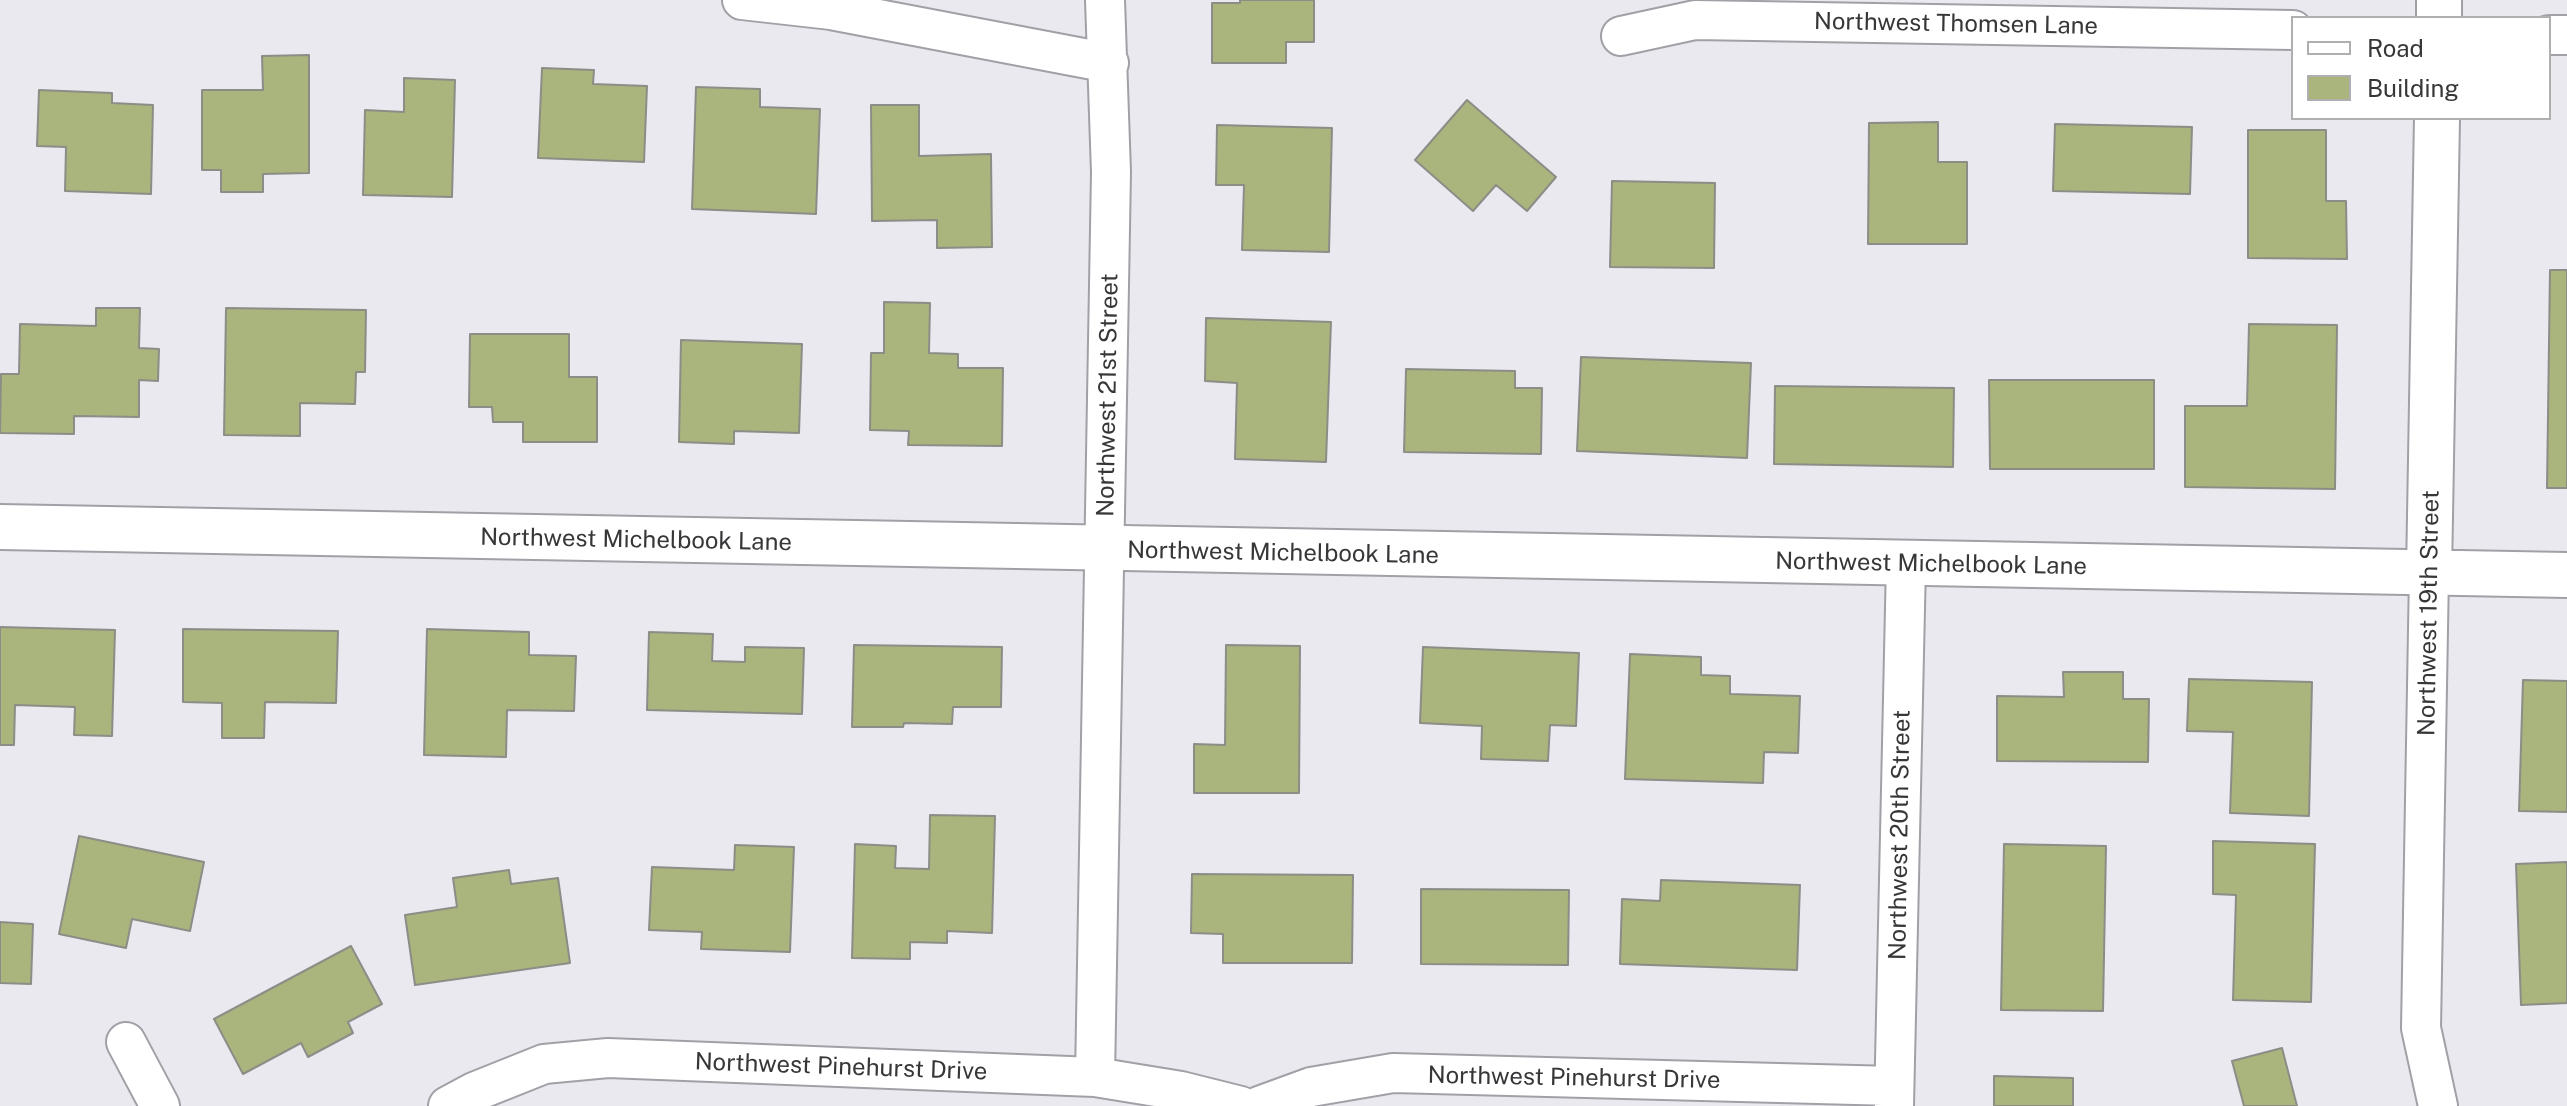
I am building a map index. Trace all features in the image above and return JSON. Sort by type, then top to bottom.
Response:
[{"type":"street","points":[[742,0],[831,10],[1109,63]]},
{"type":"street","name":"Northwest 21st Street","points":[[1095,1077],[1111,172],[1105,0]]},
{"type":"street","name":"Northwest Thomsen Lane","points":[[1621,36],[1695,20],[2291,30]]},
{"type":"street","name":"Northwest 19th Street","points":[[2437,120],[2421,1028],[2438,1106]]},
{"type":"street","name":"Northwest Michelbook Lane","points":[[0,527],[2567,575]]},
{"type":"street","name":"Northwest 20th Street","points":[[1894,1096],[1906,563]]},
{"type":"street","points":[[126,1042],[160,1106]]},
{"type":"street","name":"Northwest Pinehurst Drive","points":[[448,1106],[474,1092],[544,1064],[608,1058],[1095,1077],[1181,1091],[1241,1106]]},
{"type":"street","name":"Northwest Pinehurst Drive","points":[[1259,1106],[1311,1087],[1393,1073],[1894,1096]]},
{"type":"building","points":[[1240,0],[1314,0],[1314,42],[1286,42],[1286,63],[1212,63],[1212,3],[1240,3]]},
{"type":"building","points":[[309,55],[309,173],[263,174],[263,192],[221,192],[221,170],[202,170],[202,90],[263,90],[262,56]]},
{"type":"building","points":[[542,68],[594,70],[593,84],[647,86],[644,162],[538,158]]},
{"type":"building","points":[[404,78],[455,80],[452,197],[363,195],[365,110],[404,112]]},
{"type":"building","points":[[696,87],[760,89],[760,107],[820,109],[816,214],[692,209]]},
{"type":"building","points":[[39,90],[112,93],[112,103],[153,105],[151,194],[65,191],[66,147],[37,146]]},
{"type":"building","points":[[1467,100],[1556,177],[1527,211],[1496,185],[1473,211],[1415,160]]},
{"type":"building","points":[[871,105],[919,105],[919,156],[991,154],[992,247],[937,248],[937,220],[872,221]]},
{"type":"building","points":[[1938,122],[1938,162],[1967,162],[1967,244],[1868,244],[1869,123]]},
{"type":"building","points":[[2055,124],[2192,127],[2190,194],[2053,191]]},
{"type":"building","points":[[1217,125],[1332,128],[1329,252],[1242,250],[1244,185],[1216,185]]},
{"type":"building","points":[[2248,130],[2326,130],[2326,201],[2346,201],[2347,259],[2248,258]]},
{"type":"building","points":[[1612,181],[1715,183],[1714,268],[1610,267]]},
{"type":"building","points":[[2550,270],[2567,270],[2567,488],[2547,488]]},
{"type":"building","points":[[884,302],[930,303],[929,353],[958,354],[958,368],[1003,368],[1002,446],[908,445],[909,431],[870,430],[871,353],[884,353]]},
{"type":"building","points":[[96,308],[140,308],[139,348],[159,349],[158,381],[139,380],[139,417],[74,416],[74,434],[0,433],[1,374],[19,374],[20,324],[96,326]]},
{"type":"building","points":[[226,308],[366,310],[365,372],[356,372],[355,404],[300,403],[300,436],[224,435]]},
{"type":"building","points":[[1206,318],[1331,322],[1326,462],[1235,459],[1237,383],[1205,381]]},
{"type":"building","points":[[2249,324],[2337,325],[2335,489],[2185,487],[2185,406],[2247,406]]},
{"type":"building","points":[[470,334],[569,334],[569,377],[597,377],[597,442],[523,442],[523,422],[493,422],[492,407],[469,407]]},
{"type":"building","points":[[681,340],[802,344],[799,433],[734,431],[734,444],[679,442]]},
{"type":"building","points":[[1581,357],[1751,363],[1747,458],[1577,451]]},
{"type":"building","points":[[1406,369],[1515,371],[1515,388],[1542,388],[1541,454],[1404,452]]},
{"type":"building","points":[[1989,380],[2154,380],[2154,469],[1990,469]]},
{"type":"building","points":[[1775,386],[1954,388],[1953,467],[1774,464]]},
{"type":"building","points":[[0,627],[115,630],[112,736],[74,735],[75,707],[15,705],[14,745],[0,745]]},
{"type":"building","points":[[183,629],[338,631],[336,703],[265,702],[264,738],[222,738],[222,703],[183,702]]},
{"type":"building","points":[[427,629],[529,632],[529,655],[576,656],[574,711],[507,710],[506,757],[424,755]]},
{"type":"building","points":[[649,632],[713,634],[712,661],[745,662],[745,647],[804,648],[802,714],[647,710]]},
{"type":"building","points":[[854,645],[1002,647],[1001,707],[953,707],[952,724],[904,723],[903,727],[852,727]]},
{"type":"building","points":[[1226,645],[1300,646],[1299,793],[1194,793],[1194,744],[1225,745]]},
{"type":"building","points":[[1423,647],[1579,653],[1576,726],[1550,725],[1548,761],[1481,759],[1482,726],[1420,723]]},
{"type":"building","points":[[1630,654],[1701,657],[1701,675],[1730,676],[1730,694],[1800,696],[1798,753],[1764,752],[1763,783],[1625,779]]},
{"type":"building","points":[[2063,672],[2123,672],[2123,699],[2149,699],[2148,762],[1997,761],[1997,696],[2064,697]]},
{"type":"building","points":[[2189,679],[2312,682],[2309,816],[2230,813],[2233,732],[2187,731]]},
{"type":"building","points":[[2523,680],[2567,681],[2567,812],[2519,811]]},
{"type":"building","points":[[930,815],[995,816],[992,933],[947,931],[947,943],[910,942],[910,959],[852,958],[855,844],[896,846],[895,868],[929,869]]},
{"type":"building","points":[[79,836],[204,862],[190,931],[132,919],[126,948],[59,934]]},
{"type":"building","points":[[2213,841],[2315,844],[2311,1002],[2233,1000],[2236,895],[2213,894]]},
{"type":"building","points":[[2004,844],[2106,846],[2103,1011],[2001,1010]]},
{"type":"building","points":[[735,845],[794,847],[790,952],[701,949],[702,932],[649,930],[652,867],[734,870]]},
{"type":"building","points":[[2567,862],[2567,1003],[2521,1005],[2516,864]]},
{"type":"building","points":[[509,870],[511,884],[558,878],[570,963],[415,985],[405,915],[457,907],[453,878]]},
{"type":"building","points":[[1192,874],[1353,875],[1352,963],[1223,963],[1223,934],[1191,933]]},
{"type":"building","points":[[1661,880],[1800,885],[1797,970],[1620,964],[1622,899],[1660,901]]},
{"type":"building","points":[[1421,889],[1569,890],[1568,965],[1421,964]]},
{"type":"building","points":[[0,922],[33,924],[31,984],[0,983]]},
{"type":"building","points":[[351,946],[382,1004],[348,1022],[353,1033],[308,1057],[301,1043],[243,1074],[214,1019]]},
{"type":"building","points":[[2282,1048],[2297,1106],[2244,1106],[2232,1061]]},
{"type":"building","points":[[1994,1076],[2073,1078],[2073,1106],[1994,1106]]}]
